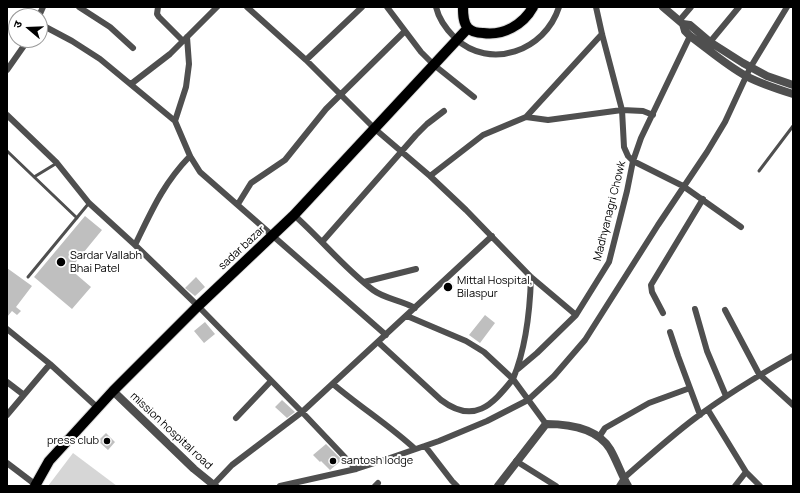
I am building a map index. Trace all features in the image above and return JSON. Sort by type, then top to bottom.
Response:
[{"type":"main road","points":[[463,7],[465,22],[468,28],[480,33],[489,34],[501,33],[512,28],[522,21],[533,7]]},
{"type":"main road","name":"sadar bazar","points":[[35,485],[49,460],[113,391],[198,306],[294,215],[468,28]]},
{"type":"street","points":[[79,7],[110,27],[133,48]]},
{"type":"street","points":[[87,12],[92,7]]},
{"type":"street","points":[[158,7],[157,14],[159,17],[185,39],[189,64],[182,102],[175,121]]},
{"type":"street","points":[[131,84],[170,54],[217,7]]},
{"type":"street","points":[[248,7],[306,60],[375,129],[430,176],[492,236],[531,277],[576,314]]},
{"type":"street","points":[[306,60],[362,7]]},
{"type":"street","points":[[388,7],[405,31],[434,65],[474,97]]},
{"type":"street","points":[[436,7],[441,22],[447,31],[457,40],[471,50],[480,53],[492,54],[510,52],[525,48],[538,40],[549,28],[559,7]]},
{"type":"street","points":[[596,7],[622,110],[624,147],[628,156],[633,161],[683,186],[741,227]]},
{"type":"street","points":[[663,7],[681,22],[690,36],[731,67],[746,76],[793,94]]},
{"type":"street","points":[[681,22],[691,7]]},
{"type":"street","points":[[710,42],[738,7]]},
{"type":"street","points":[[280,486],[356,469],[425,446],[488,421],[528,400],[554,376],[585,340],[683,186],[707,152],[725,122],[750,68],[787,7]]},
{"type":"street","points":[[681,22],[690,25],[710,42],[750,68],[793,85]]},
{"type":"street","points":[[48,28],[84,48],[131,84],[175,121],[190,156],[200,172],[386,335]]},
{"type":"street","points":[[238,204],[251,183],[284,160],[326,109],[405,31]]},
{"type":"street","points":[[430,176],[483,135],[526,117],[602,34]]},
{"type":"street","name":"Madhyanagri Chowk","points":[[518,369],[537,353],[576,314],[609,262],[633,161],[641,138],[690,36]]},
{"type":"street","points":[[7,70],[22,48]]},
{"type":"street","points":[[526,117],[548,120],[622,110],[643,111],[653,115]]},
{"type":"street","points":[[322,242],[401,151],[427,124],[444,111]]},
{"type":"street","points":[[7,115],[57,163],[89,203],[135,244],[198,306],[356,469]]},
{"type":"street","points":[[135,244],[162,191],[172,176],[190,156]]},
{"type":"street","points":[[663,313],[652,292],[651,285],[703,199]]},
{"type":"street","points":[[294,215],[364,282],[381,296],[406,303],[414,308]]},
{"type":"street","points":[[214,485],[232,465],[302,412],[492,236]]},
{"type":"street","points":[[364,282],[416,269]]},
{"type":"street","points":[[378,342],[450,407],[466,412],[478,410],[489,405],[503,392],[513,379],[518,369],[528,322],[531,277]]},
{"type":"street","points":[[695,310],[707,351],[726,396]]},
{"type":"street","points":[[725,310],[759,374],[793,405]]},
{"type":"street","points":[[407,316],[466,340],[484,352],[513,379],[546,424]]},
{"type":"street","points":[[7,329],[50,364],[98,408]]},
{"type":"street","points":[[670,332],[700,415]]},
{"type":"street","points":[[619,486],[626,482],[666,441],[700,415],[759,374],[793,356]]},
{"type":"street","points":[[7,415],[50,364]]},
{"type":"street","points":[[236,418],[271,381]]},
{"type":"street","points":[[7,382],[24,395]]},
{"type":"street","points":[[333,384],[348,397],[396,431],[415,449]]},
{"type":"street","points":[[599,437],[605,428],[649,403],[690,388]]},
{"type":"street","name":"mission hospital road","points":[[113,391],[194,469],[214,485]]},
{"type":"street","points":[[708,410],[746,472],[760,486]]},
{"type":"street","points":[[546,424],[563,424],[576,427],[599,437],[609,448],[626,482]]},
{"type":"street","points":[[498,486],[546,424]]},
{"type":"street","points":[[425,446],[457,486]]},
{"type":"street","points":[[516,461],[556,486]]},
{"type":"street","points":[[7,462],[35,485]]},
{"type":"street","points":[[735,486],[746,472]]},
{"type":"lane","points":[[760,171],[793,126]]},
{"type":"lane","points":[[7,151],[77,218]]},
{"type":"lane","points":[[34,177],[57,163]]},
{"type":"lane","points":[[28,277],[89,203]]},
{"type":"shaded area","points":[[73,453],[117,486],[48,486]]},
{"type":"building","name":"Sardar Vallabh Bhai Patel","points":[[85,216],[102,230],[70,269],[91,287],[72,309],[34,277]]},
{"type":"building","points":[[7,268],[32,286],[16,307],[21,311],[17,315],[12,311],[7,317]]},
{"type":"building","points":[[196,277],[205,287],[195,296],[185,288]]},
{"type":"building","points":[[450,281],[454,286],[448,292],[443,287]]},
{"type":"building","points":[[485,315],[495,323],[480,343],[469,335]]},
{"type":"building","points":[[205,322],[215,334],[204,343],[194,331]]},
{"type":"building","points":[[282,400],[295,412],[287,418],[275,407]]},
{"type":"building","name":"press club","points":[[106,433],[115,442],[108,450],[98,441]]},
{"type":"building","points":[[326,444],[342,460],[330,470],[313,455]]},
{"type":"place","name":"Sardar Vallabh Bhai Patel","points":[[61,262]]},
{"type":"place","name":"Mittal Hospital, Bilaspur","points":[[448,287]]},
{"type":"place","name":"press club","points":[[107,441]]},
{"type":"place","name":"santosh lodge","points":[[333,461]]}]
